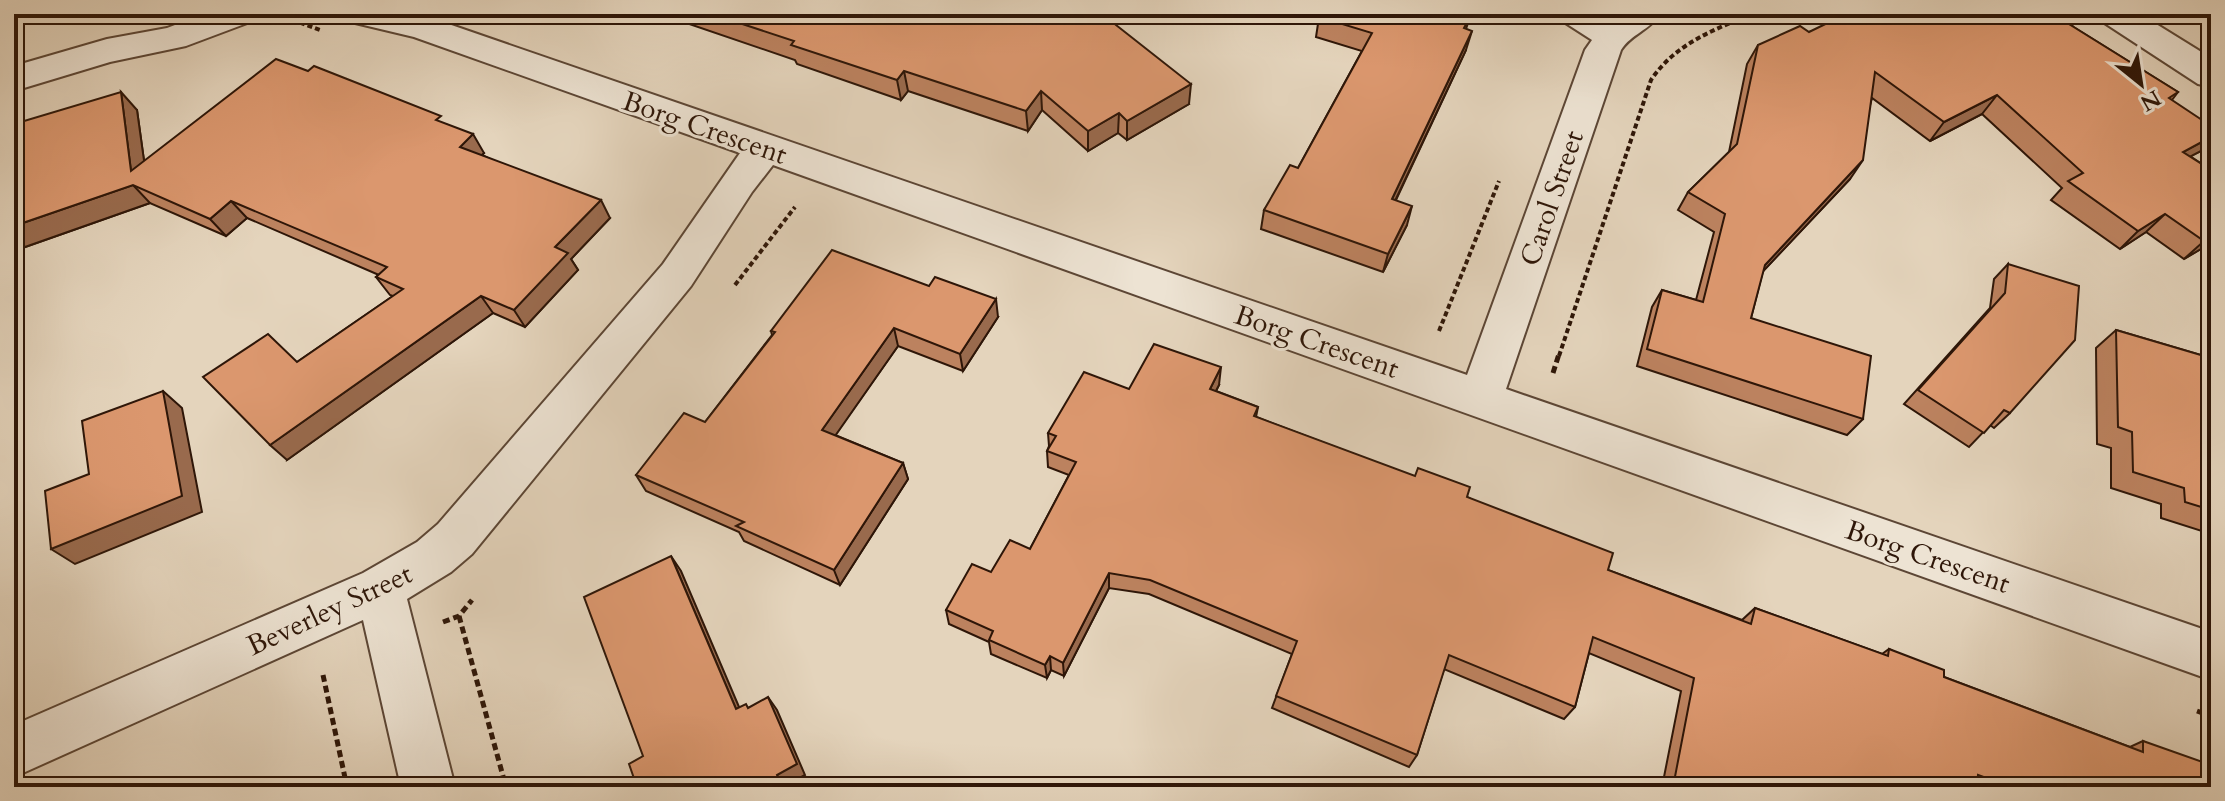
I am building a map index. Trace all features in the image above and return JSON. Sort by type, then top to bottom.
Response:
[{"type":"street","points":[[107,51],[194,14]]},
{"type":"street","points":[[14,79],[107,51],[174,38],[238,14]]},
{"type":"street","name":"Borg Crescent","points":[[363,14],[410,21],[2211,656]]},
{"type":"street","points":[[1576,14],[1627,25]]},
{"type":"street","points":[[2115,14],[2211,75]]},
{"type":"street","name":"Carol Street","points":[[1481,398],[1603,50],[1627,25]]},
{"type":"street","name":"Beverley Street","points":[[14,751],[380,589],[434,557],[455,539],[677,275],[766,192],[780,153]]},
{"type":"street","points":[[380,589],[428,787]]},
{"type":"path","points":[[1553,374],[1651,80],[1661,62],[1697,38],[1752,14]]},
{"type":"path","points":[[459,616],[506,787]]},
{"type":"path","points":[[323,675],[347,787]]},
{"type":"building","points":[[712,14],[1102,14],[1191,84],[1127,121],[1119,113],[1088,131],[1041,91],[1026,111],[904,71],[897,80],[791,45],[794,41]]},
{"type":"building","points":[[1321,14],[1459,14],[1470,17],[1464,28],[1472,31],[1392,199],[1412,206],[1388,254],[1264,210],[1290,165],[1298,168],[1372,33],[1319,17]]},
{"type":"building","points":[[1846,14],[1853,19],[1864,14],[2069,14],[2077,19],[2069,24],[2178,92],[2169,98],[2211,126],[2211,137],[2183,152],[2211,170],[2211,237],[2204,241],[2165,214],[2138,231],[2068,181],[2083,173],[1997,95],[1944,122],[1875,72],[1863,160],[1765,265],[1751,318],[1871,356],[1863,419],[1647,349],[1662,290],[1703,302],[1725,214],[1688,192],[1737,144],[1758,45],[1800,26],[1809,32]]},
{"type":"building","points":[[276,59],[308,71],[314,66],[441,116],[436,120],[473,134],[460,147],[601,200],[555,247],[568,253],[514,310],[481,296],[270,445],[203,377],[268,334],[297,362],[403,289],[376,277],[387,267],[231,201],[210,219],[133,185],[14,226],[14,124],[121,92],[131,171]]},
{"type":"building","points":[[832,250],[929,286],[935,277],[996,299],[960,354],[894,328],[822,430],[903,463],[834,570],[736,526],[744,522],[636,475],[684,413],[705,422],[775,332],[771,331]]},
{"type":"building","points":[[2008,264],[2079,286],[2075,340],[2010,413],[2004,410],[1984,433],[1918,390],[2005,293]]},
{"type":"building","points":[[2116,330],[2211,358],[2211,510],[2185,502],[2184,488],[2133,472],[2132,432],[2118,427]]},
{"type":"building","points":[[1154,344],[1221,367],[1210,389],[1258,407],[1254,416],[1415,476],[1418,468],[1470,487],[1467,497],[1613,553],[1608,570],[1751,624],[1755,608],[1888,656],[1889,649],[1944,670],[1944,677],[2143,752],[2143,741],[2211,765],[2211,787],[2011,787],[1978,775],[1977,787],[1866,787],[1844,778],[1842,787],[1673,787],[1694,678],[1593,637],[1575,707],[1449,655],[1417,755],[1276,696],[1297,641],[1150,580],[1109,573],[1063,663],[1050,656],[1045,665],[989,640],[993,631],[946,610],[972,564],[991,572],[1010,540],[1030,549],[1076,462],[1047,451],[1056,436],[1048,433],[1084,372],[1129,389]]},
{"type":"building","points":[[163,391],[182,496],[51,549],[45,491],[89,474],[82,421]]},
{"type":"building","points":[[671,556],[736,709],[746,704],[748,708],[768,697],[797,764],[777,775],[782,787],[637,787],[629,764],[643,756],[584,597]]}]
